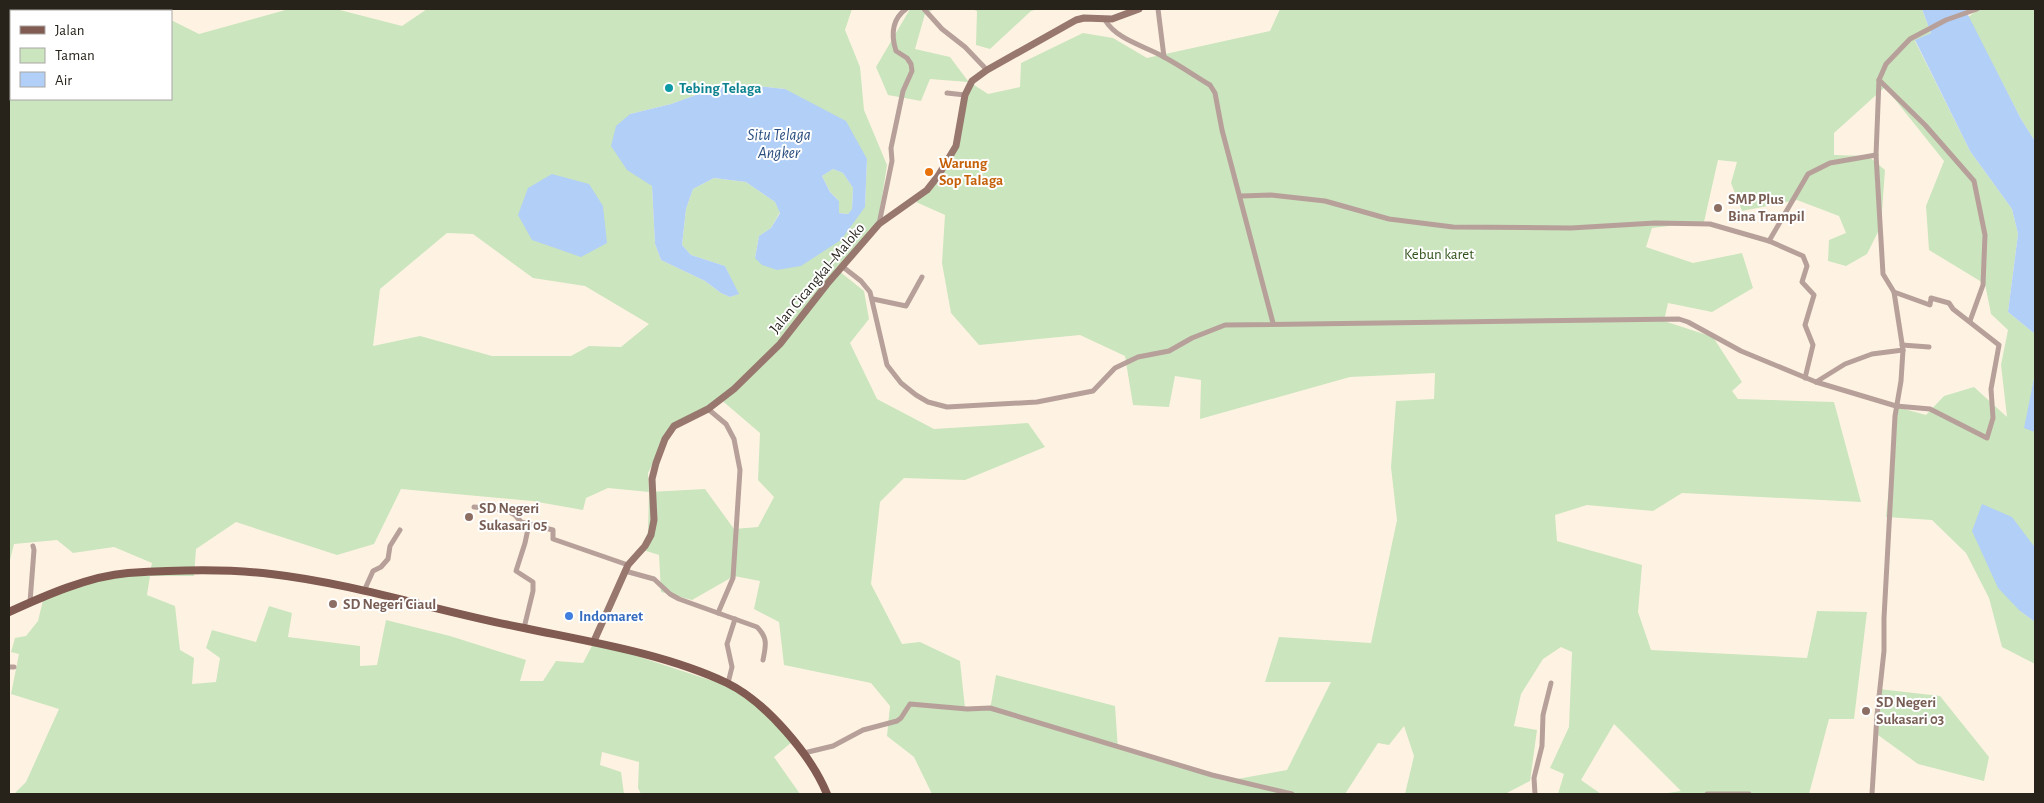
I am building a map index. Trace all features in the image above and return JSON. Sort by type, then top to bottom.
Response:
[{"type":"main road","points":[[9,612],[30,602],[99,578],[126,574],[219,571],[270,574],[594,641],[674,663],[728,683],[752,699],[804,753],[814,767],[827,794]]},
{"type":"street","points":[[879,224],[892,161],[891,148],[903,91],[912,71],[911,64],[907,58],[896,51],[892,39],[894,24],[900,13],[906,9]]},
{"type":"street","points":[[924,9],[942,29],[965,47],[987,70]]},
{"type":"street","name":"Jalan Cicangkal–Maloko","points":[[594,641],[626,568],[645,546],[651,535],[654,520],[652,480],[656,462],[665,439],[674,426],[708,409],[734,389],[780,344],[842,266],[879,224],[920,196],[938,176],[956,146],[965,95],[972,81],[987,70],[1076,20],[1084,18],[1105,20],[1121,17],[1139,9]]},
{"type":"street","points":[[1158,9],[1164,57]]},
{"type":"street","points":[[1872,794],[1877,715],[1884,651],[1884,618],[1896,406],[1901,381],[1902,347],[1894,292],[1883,274],[1876,155],[1879,80],[1886,64],[1910,39],[1946,20],[1977,9]]},
{"type":"street","points":[[1105,20],[1110,28],[1164,57],[1210,86],[1215,93],[1222,130],[1241,196],[1273,323]]},
{"type":"street","points":[[1879,80],[1925,125],[1974,181],[1984,235],[1984,260],[1983,285],[1970,321]]},
{"type":"street","points":[[947,93],[965,95]]},
{"type":"street","points":[[1769,240],[1808,174],[1830,162],[1876,155]]},
{"type":"street","points":[[1241,196],[1271,195],[1325,200],[1389,219],[1453,227],[1570,228],[1655,223],[1710,224],[1769,240],[1803,256],[1806,266],[1802,282],[1814,295],[1805,325],[1813,344],[1805,378]]},
{"type":"street","points":[[842,266],[861,281],[870,292],[887,365],[901,383],[916,395],[928,402],[947,407],[1037,402],[1093,391],[1115,368],[1138,357],[1168,351],[1192,338],[1225,325],[1680,318],[1741,351],[1805,378],[1896,406],[1930,409],[1987,438],[1992,418],[1991,389],[1999,345],[1953,309],[1949,303],[1931,298],[1930,305],[1894,292]]},
{"type":"street","points":[[873,299],[906,306],[922,277]]},
{"type":"street","points":[[1816,382],[1845,364],[1872,354],[1914,344],[1929,348]]},
{"type":"street","points":[[708,409],[726,424],[734,439],[740,470],[733,578],[718,613]]},
{"type":"street","points":[[474,507],[506,510],[515,515],[521,522],[553,530],[553,539],[654,579],[670,594],[679,599],[757,627],[767,641],[763,660]]},
{"type":"street","points":[[524,628],[533,591],[533,582],[516,571],[526,543],[529,524]]},
{"type":"street","points":[[363,592],[373,571],[381,567],[388,559],[390,546],[400,530]]},
{"type":"street","points":[[30,602],[33,546]]},
{"type":"street","points":[[728,683],[732,667],[727,644],[735,619]]},
{"type":"street","points":[[1535,794],[1534,778],[1542,746],[1543,715],[1551,683]]},
{"type":"street","points":[[804,753],[832,746],[863,730],[898,721],[910,704],[967,709],[990,708],[1212,774],[1292,794]]},
{"type":"street","points":[[1706,794],[1749,794]]},
{"type":"green space","name":"Kebun karet","points":[[9,9],[152,10],[10,10],[10,100],[172,100],[172,20],[199,34],[289,9],[336,9],[402,26],[427,9],[852,9],[845,30],[860,67],[864,110],[887,165],[878,223],[839,271],[864,291],[869,319],[850,343],[877,399],[934,429],[1028,423],[1045,447],[965,480],[904,478],[880,502],[871,584],[902,644],[920,642],[960,661],[965,708],[990,710],[996,675],[1115,706],[1118,749],[1226,781],[1287,770],[1331,682],[1265,682],[1279,637],[1371,643],[1397,520],[1391,467],[1396,401],[1434,399],[1435,373],[1350,377],[1200,419],[1201,380],[1175,376],[1169,407],[1133,405],[1125,356],[1080,335],[979,345],[951,313],[942,263],[945,215],[916,202],[943,171],[955,146],[968,82],[930,79],[921,101],[888,95],[876,67],[910,9],[934,9],[925,14],[915,49],[950,57],[968,81],[988,94],[1020,87],[1021,63],[1083,33],[1113,38],[1147,58],[1270,31],[1280,9],[1922,9],[1931,33],[1915,41],[1970,151],[2012,209],[2018,234],[2008,312],[2035,334],[2035,373],[2025,427],[2035,432],[2035,546],[2033,545],[2020,611],[2035,622],[2035,664],[2002,647],[1989,598],[1966,553],[1932,520],[1886,517],[1897,407],[1926,415],[1944,396],[1974,387],[2007,417],[2001,365],[2008,330],[1991,314],[1985,284],[1929,250],[1926,206],[1944,161],[1885,87],[1834,133],[1834,155],[1868,156],[1885,170],[1881,226],[1867,254],[1846,266],[1828,261],[1829,240],[1846,233],[1839,216],[1797,200],[1742,211],[1731,183],[1737,162],[1718,160],[1704,222],[1652,228],[1646,247],[1693,263],[1742,253],[1753,288],[1712,312],[1668,303],[1664,321],[1713,337],[1742,382],[1732,391],[1738,399],[1834,402],[1861,502],[1682,493],[1653,511],[1587,505],[1555,515],[1557,541],[1642,565],[1638,612],[1651,650],[1807,658],[1817,611],[1867,612],[1854,719],[1829,719],[1809,794],[1661,794],[1681,791],[1614,724],[1581,780],[1601,794],[1558,794],[1564,774],[1550,768],[1569,727],[1572,652],[1561,647],[1543,659],[1521,694],[1514,726],[1537,730],[1530,781],[1505,794],[1405,794],[1414,756],[1404,726],[1389,745],[1378,743],[1345,794],[932,794],[914,757],[887,736],[890,706],[871,683],[784,665],[779,622],[754,609],[760,581],[734,576],[692,600],[661,592],[659,555],[640,549],[648,532],[649,492],[608,488],[586,498],[583,510],[532,501],[401,489],[374,544],[337,555],[236,522],[196,549],[194,576],[150,576],[147,595],[175,606],[180,650],[194,658],[192,684],[216,682],[220,658],[206,648],[212,630],[256,642],[269,606],[292,613],[288,637],[360,646],[360,666],[377,665],[386,620],[450,636],[526,660],[520,681],[543,681],[556,661],[583,663],[594,642],[728,686],[764,712],[792,742],[774,757],[800,794],[641,794],[638,788],[639,762],[602,752],[600,765],[621,772],[624,794],[14,794],[26,782],[59,709],[11,694],[19,654],[11,652],[15,638],[26,636],[38,621],[43,600],[117,574],[149,576],[152,563],[114,547],[73,553],[57,540],[14,544],[9,564]],"holes":[[[739,84],[785,89],[867,159],[865,207],[755,258],[759,236],[771,228],[780,212],[775,202],[746,182],[714,178],[693,189],[686,209],[682,245],[691,255],[725,266],[738,294],[730,297],[705,281],[661,260],[655,244],[652,186],[630,114],[671,104],[721,86]],[[447,233],[473,234],[533,278],[585,286],[649,324],[621,347],[589,346],[571,356],[492,356],[420,336],[373,346],[380,289]],[[719,398],[760,433],[758,480],[774,497],[758,527],[734,529],[705,489],[649,492],[648,473],[670,429]]]},
{"type":"green space","points":[[971,9],[1039,9],[1031,11],[990,49],[976,45],[977,11]]},
{"type":"green space","points":[[1979,9],[2035,9],[2035,141],[2021,119],[1968,17]]},
{"type":"green space","points":[[833,169],[843,173],[853,188],[852,209],[848,214],[839,213],[839,201],[830,192],[822,176]]},
{"type":"green space","points":[[1879,689],[1940,696],[1989,757],[1984,781],[1918,764],[1878,735]]},
{"type":"water","points":[[1922,9],[1965,9],[2021,119],[2035,141],[2035,334],[2008,312],[2018,234],[2012,209],[1970,151],[1915,40],[1931,33]]},
{"type":"water","name":"Situ Telaga Angker","points":[[739,84],[785,89],[846,121],[867,159],[865,207],[841,240],[801,266],[777,270],[762,265],[755,258],[759,236],[771,228],[780,213],[775,202],[746,182],[714,178],[693,189],[686,209],[682,245],[691,255],[725,266],[739,294],[730,297],[705,281],[661,260],[655,244],[652,186],[627,170],[611,146],[616,126],[630,114],[671,104],[721,86]],"holes":[[[833,169],[843,173],[853,188],[852,209],[848,214],[839,213],[839,201],[830,192],[822,176]]]},
{"type":"water","points":[[552,174],[589,184],[603,206],[607,243],[581,257],[532,240],[518,215],[528,188]]},
{"type":"water","points":[[2035,373],[2035,432],[2024,428]]},
{"type":"water","points":[[1982,504],[2012,517],[2035,546],[2035,622],[2020,611],[1998,588],[1972,531]]},
{"type":"place","name":"Tebing Telaga","points":[[669,88]]},
{"type":"place","name":"Warung Sop Talaga","points":[[929,172]]},
{"type":"place","name":"SMP Plus Bina Trampil","points":[[1718,208]]},
{"type":"place","name":"SD Negeri Sukasari 05","points":[[469,517]]},
{"type":"place","name":"SD Negeri Ciaul","points":[[333,604]]},
{"type":"place","name":"Indomaret","points":[[569,616]]},
{"type":"place","name":"SD Negeri Sukasari 03","points":[[1866,711]]}]
